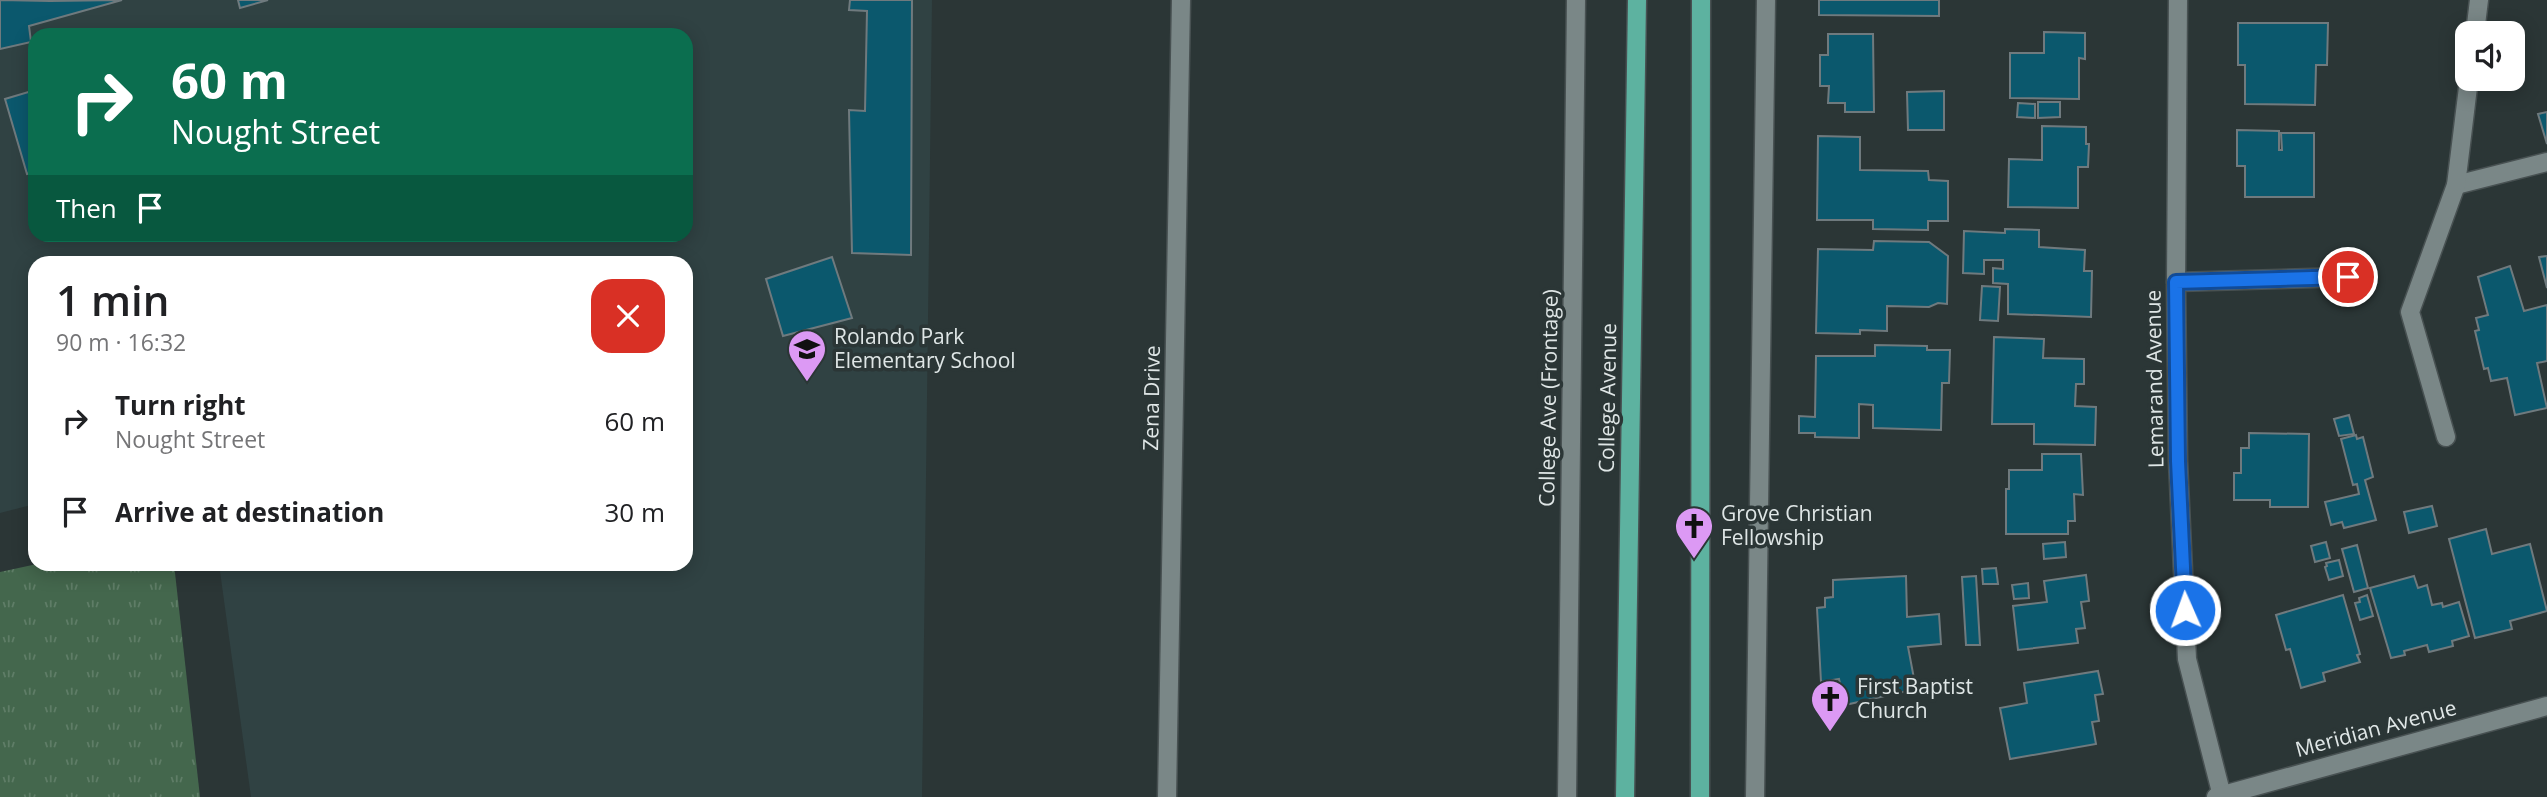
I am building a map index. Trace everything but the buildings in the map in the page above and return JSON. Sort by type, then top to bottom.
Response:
[{"type":"main road","name":"College Avenue","points":[[1625,797],[1637,0]]},
{"type":"main road","points":[[1700,797],[1701,0]]},
{"type":"street","name":"Zena Drive","points":[[1167,797],[1181,0]]},
{"type":"street","name":"College Ave (Frontage)","points":[[1567,797],[1576,0]]},
{"type":"street","points":[[1755,797],[1766,0]]},
{"type":"street","name":"Lemarand Avenue","points":[[2178,0],[2178,461],[2187,659],[2219,796]]},
{"type":"street","points":[[2476,21],[2479,0]]},
{"type":"street","points":[[2446,437],[2410,312],[2456,185],[2468,91]]},
{"type":"street","points":[[2456,185],[2547,162]]},
{"type":"street","points":[[2176,282],[2348,277]]},
{"type":"street","name":"Meridian Avenue","points":[[2219,796],[2547,706]]},
{"type":"shaded area","name":"Rolando Park Elementary School","points":[[0,0],[932,0],[922,797],[251,797],[220,571],[693,571],[693,256],[28,256],[28,506],[0,513]]},
{"type":"green space","points":[[28,566],[28,571],[175,571],[200,797],[0,797],[0,572]]},
{"type":"place","name":"Rolando Park Elementary School","points":[[807,383]]},
{"type":"place","name":"Grove Christian Fellowship","points":[[1694,560]]},
{"type":"place","name":"First Baptist Church","points":[[1830,733]]},
{"type":"route","points":[[2185,610],[2178,461],[2176,282],[2348,277]]}]
